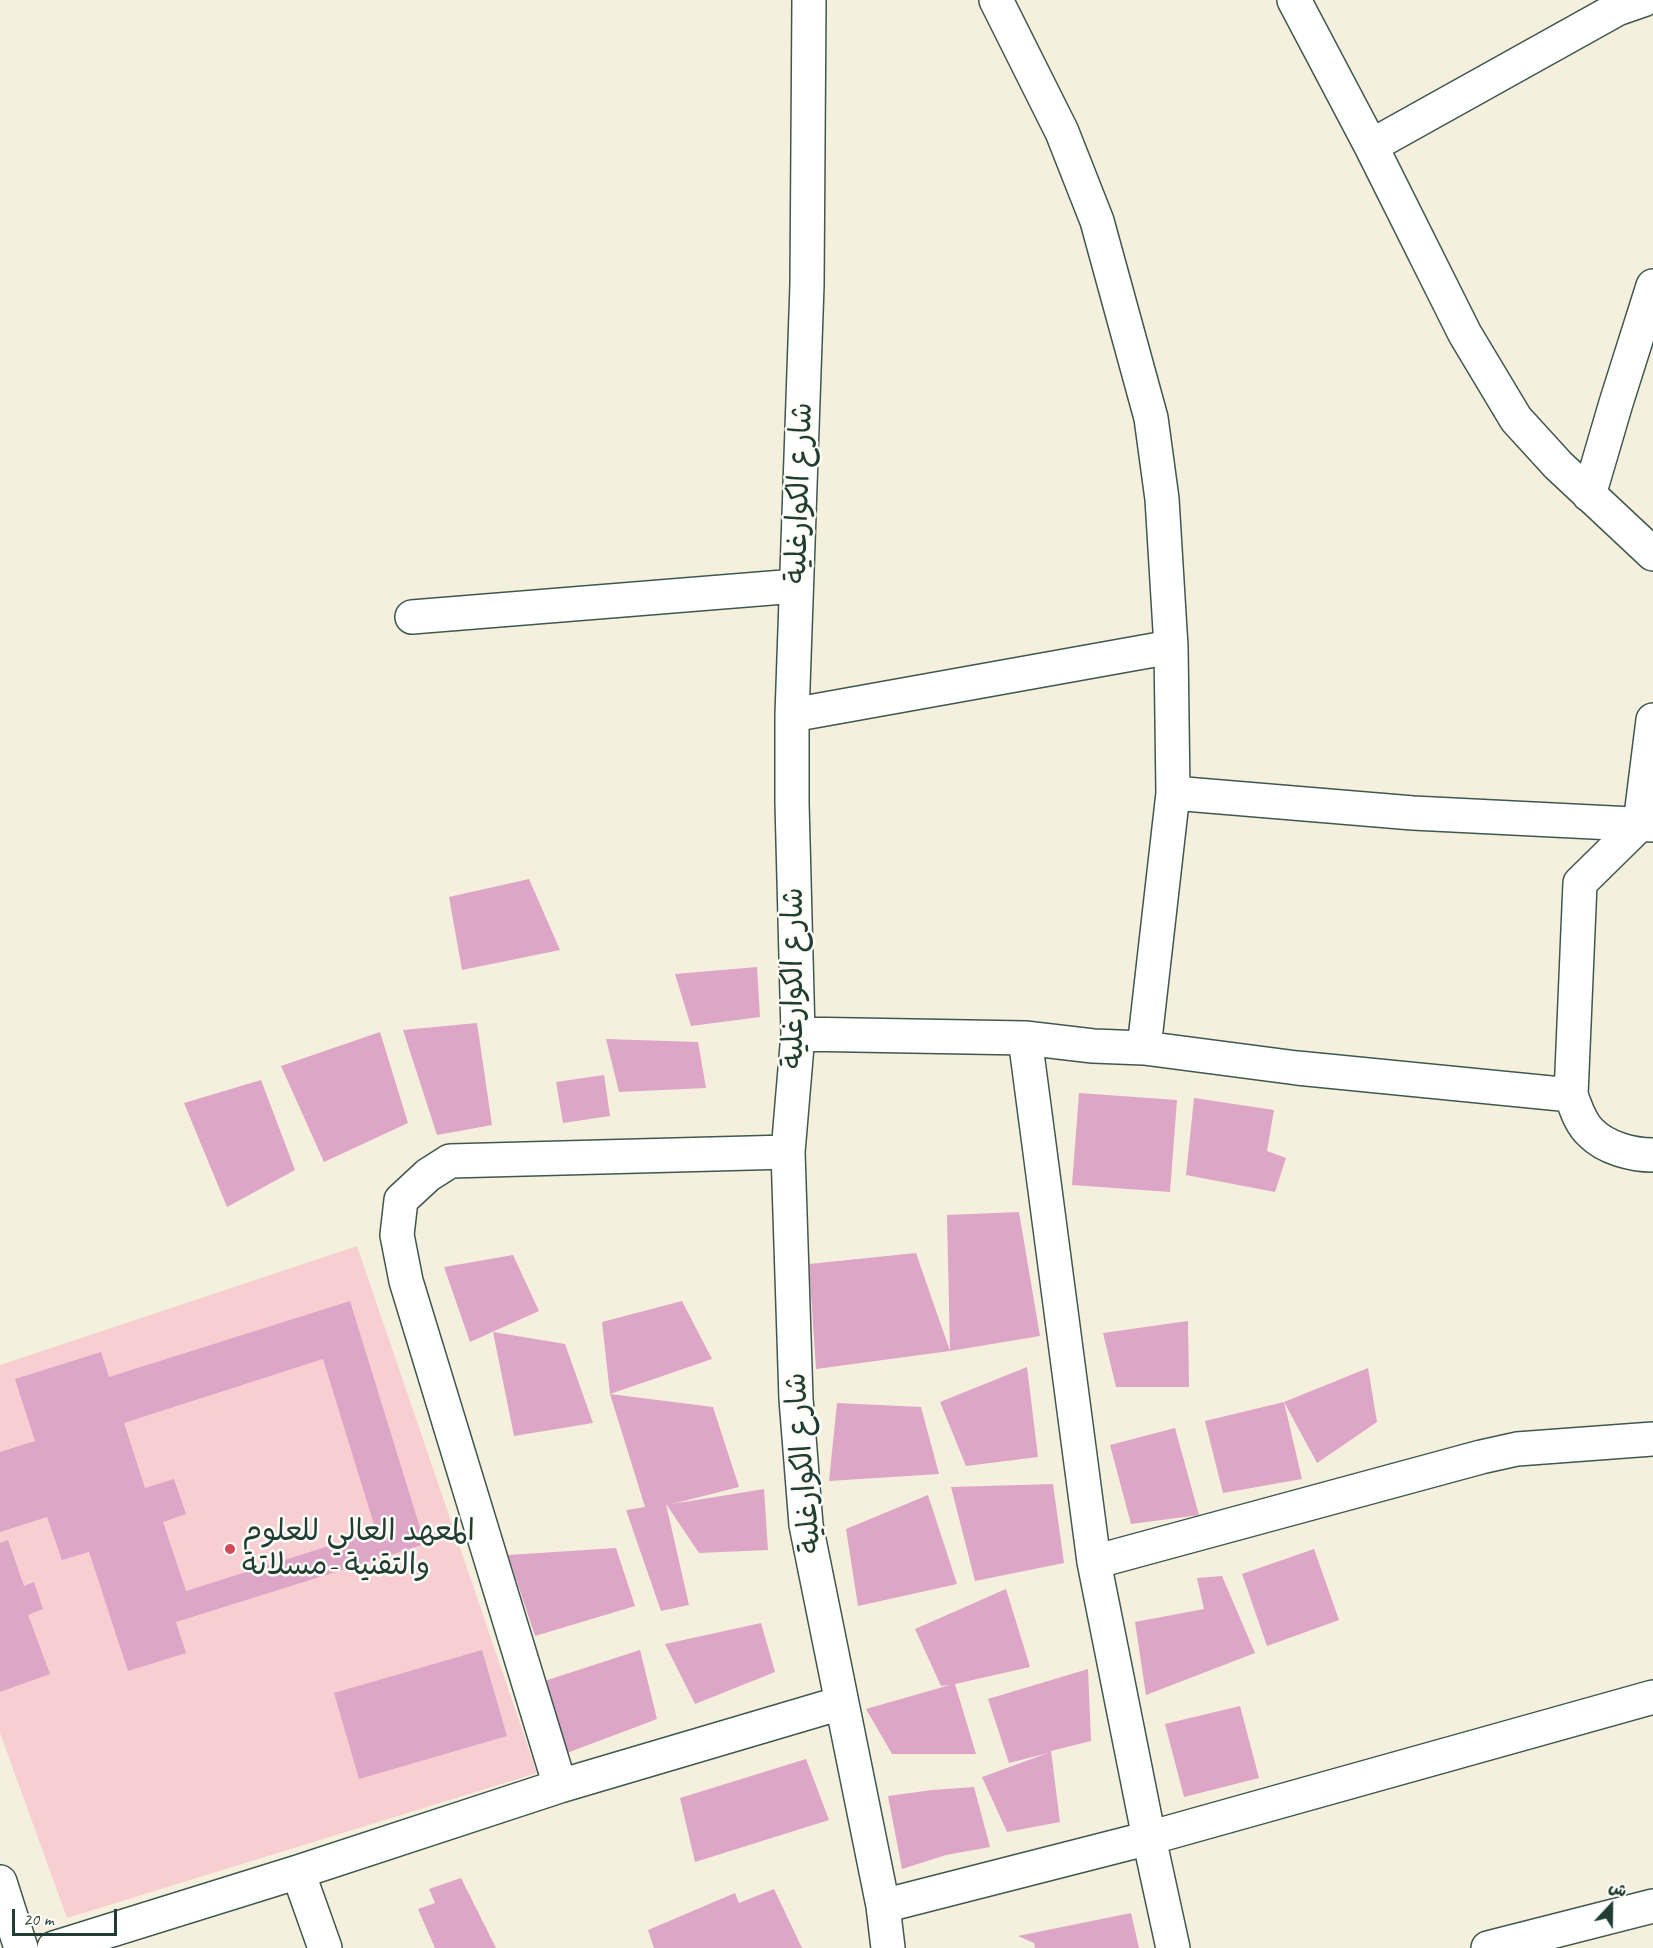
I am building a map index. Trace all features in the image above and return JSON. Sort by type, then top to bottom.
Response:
[{"type":"street","name":"شارع الكوارغلية","points":[[809,0],[807,285],[792,715],[798,1034],[788,1152],[796,1399],[806,1525],[883,1906],[888,1948]]},
{"type":"street","points":[[996,0],[1062,132],[1097,221],[1151,418],[1162,499],[1172,647],[1173,793],[1144,1048]]},
{"type":"street","points":[[1294,0],[1371,146],[1465,334],[1516,419],[1537,444],[1653,554]]},
{"type":"street","points":[[1371,146],[1617,9],[1643,0]]},
{"type":"street","points":[[1589,495],[1653,286]]},
{"type":"street","points":[[412,617],[796,586]]},
{"type":"street","points":[[792,715],[1172,647]]},
{"type":"street","points":[[1653,720],[1647,824],[1580,884],[1571,1095],[1579,1116],[1591,1133],[1614,1148],[1653,1155]]},
{"type":"street","points":[[1173,793],[1413,813],[1647,824]]},
{"type":"street","points":[[798,1034],[1025,1038],[1093,1046],[1144,1048],[1297,1068],[1571,1095]]},
{"type":"street","points":[[1025,1038],[1094,1562],[1173,1948]]},
{"type":"street","points":[[560,1786],[406,1281],[397,1235],[402,1200],[428,1174],[450,1161],[788,1152]]},
{"type":"street","points":[[1094,1562],[1517,1449],[1653,1439]]},
{"type":"street","points":[[883,1906],[1149,1838],[1653,1697]]},
{"type":"street","points":[[54,1948],[298,1872],[560,1786],[841,1703]]},
{"type":"street","points":[[298,1872],[325,1948]]},
{"type":"street","points":[[0,1882],[21,1948]]},
{"type":"street","points":[[1488,1948],[1653,1906]]},
{"type":"shaded area","name":"المعهد العالي للعلوم والتقنية -مسلاتة","points":[[357,1246],[537,1773],[67,1918],[0,1733],[0,1365]]},
{"type":"building","points":[[529,879],[560,950],[462,970],[449,897]]},
{"type":"building","points":[[757,967],[760,1017],[691,1026],[675,974]]},
{"type":"building","points":[[477,1023],[492,1125],[437,1135],[403,1030]]},
{"type":"building","points":[[380,1032],[408,1123],[324,1162],[281,1066]]},
{"type":"building","points":[[606,1039],[698,1042],[706,1088],[619,1092]]},
{"type":"building","points":[[604,1075],[610,1116],[563,1123],[556,1082]]},
{"type":"building","points":[[261,1080],[295,1170],[227,1207],[184,1103]]},
{"type":"building","points":[[1079,1093],[1177,1100],[1170,1192],[1072,1185]]},
{"type":"building","points":[[1194,1098],[1274,1110],[1267,1151],[1286,1158],[1275,1192],[1186,1175]]},
{"type":"building","points":[[1019,1212],[1040,1336],[950,1351],[947,1215]]},
{"type":"building","points":[[916,1253],[950,1351],[816,1369],[809,1264]]},
{"type":"building","points":[[513,1255],[539,1311],[470,1342],[444,1267]]},
{"type":"building","points":[[350,1301],[425,1544],[176,1622],[186,1653],[128,1671],[89,1552],[62,1560],[47,1517],[0,1532],[0,1452],[35,1441],[15,1379],[101,1352],[109,1377]],"holes":[[[323,1359],[376,1531],[186,1591],[163,1522],[186,1514],[174,1479],[145,1488],[124,1423]]]},
{"type":"building","points":[[682,1301],[712,1359],[610,1394],[602,1322]]},
{"type":"building","points":[[1188,1321],[1189,1387],[1116,1387],[1103,1333]]},
{"type":"building","points":[[493,1332],[565,1344],[593,1423],[514,1436]]},
{"type":"building","points":[[1027,1367],[1038,1457],[966,1466],[940,1402]]},
{"type":"building","points":[[1368,1368],[1377,1422],[1317,1463],[1284,1402]]},
{"type":"building","points":[[610,1394],[713,1407],[739,1487],[672,1504],[764,1489],[768,1550],[699,1553],[666,1504],[689,1605],[661,1611],[626,1510],[645,1507]]},
{"type":"building","points":[[1284,1402],[1302,1479],[1223,1493],[1205,1421]]},
{"type":"building","points":[[837,1403],[921,1407],[939,1474],[829,1481]]},
{"type":"building","points":[[1175,1428],[1199,1515],[1131,1524],[1110,1445]]},
{"type":"building","points":[[1053,1484],[1064,1563],[975,1581],[951,1487]]},
{"type":"building","points":[[928,1495],[957,1584],[858,1606],[846,1529]]},
{"type":"building","points":[[8,1540],[24,1586],[34,1582],[43,1609],[28,1615],[50,1674],[0,1692],[0,1543]]},
{"type":"building","points":[[616,1548],[635,1606],[535,1636],[508,1555]]},
{"type":"building","points":[[1314,1549],[1339,1620],[1267,1646],[1242,1574]]},
{"type":"building","points":[[1222,1576],[1255,1653],[1146,1695],[1135,1622],[1204,1609],[1197,1578]]},
{"type":"building","points":[[1006,1589],[1030,1667],[955,1684],[976,1754],[892,1754],[866,1709],[950,1685],[941,1686],[915,1629]]},
{"type":"building","points":[[761,1623],[775,1672],[695,1704],[665,1644]]},
{"type":"building","points":[[482,1650],[507,1736],[359,1779],[334,1693]]},
{"type":"building","points":[[640,1650],[657,1719],[567,1753],[529,1686]]},
{"type":"building","points":[[1088,1669],[1091,1741],[1051,1751],[1060,1822],[1007,1832],[982,1777],[1048,1753],[1009,1763],[988,1699]]},
{"type":"building","points":[[1240,1706],[1259,1778],[1184,1797],[1165,1724]]},
{"type":"building","points":[[806,1759],[829,1820],[695,1862],[680,1798]]},
{"type":"building","points":[[974,1787],[990,1847],[946,1855],[902,1869],[888,1796]]},
{"type":"building","points":[[461,1878],[496,1948],[435,1948],[418,1909],[435,1903],[429,1889]]},
{"type":"building","points":[[774,1889],[802,1948],[654,1948],[648,1930],[735,1893],[739,1903]]},
{"type":"building","points":[[1131,1913],[1139,1948],[1035,1948],[1034,1943],[1018,1936]]},
{"type":"place","name":"المعهد العالي للعلوم والتقنية -مسلاتة","points":[[230,1549]]}]
